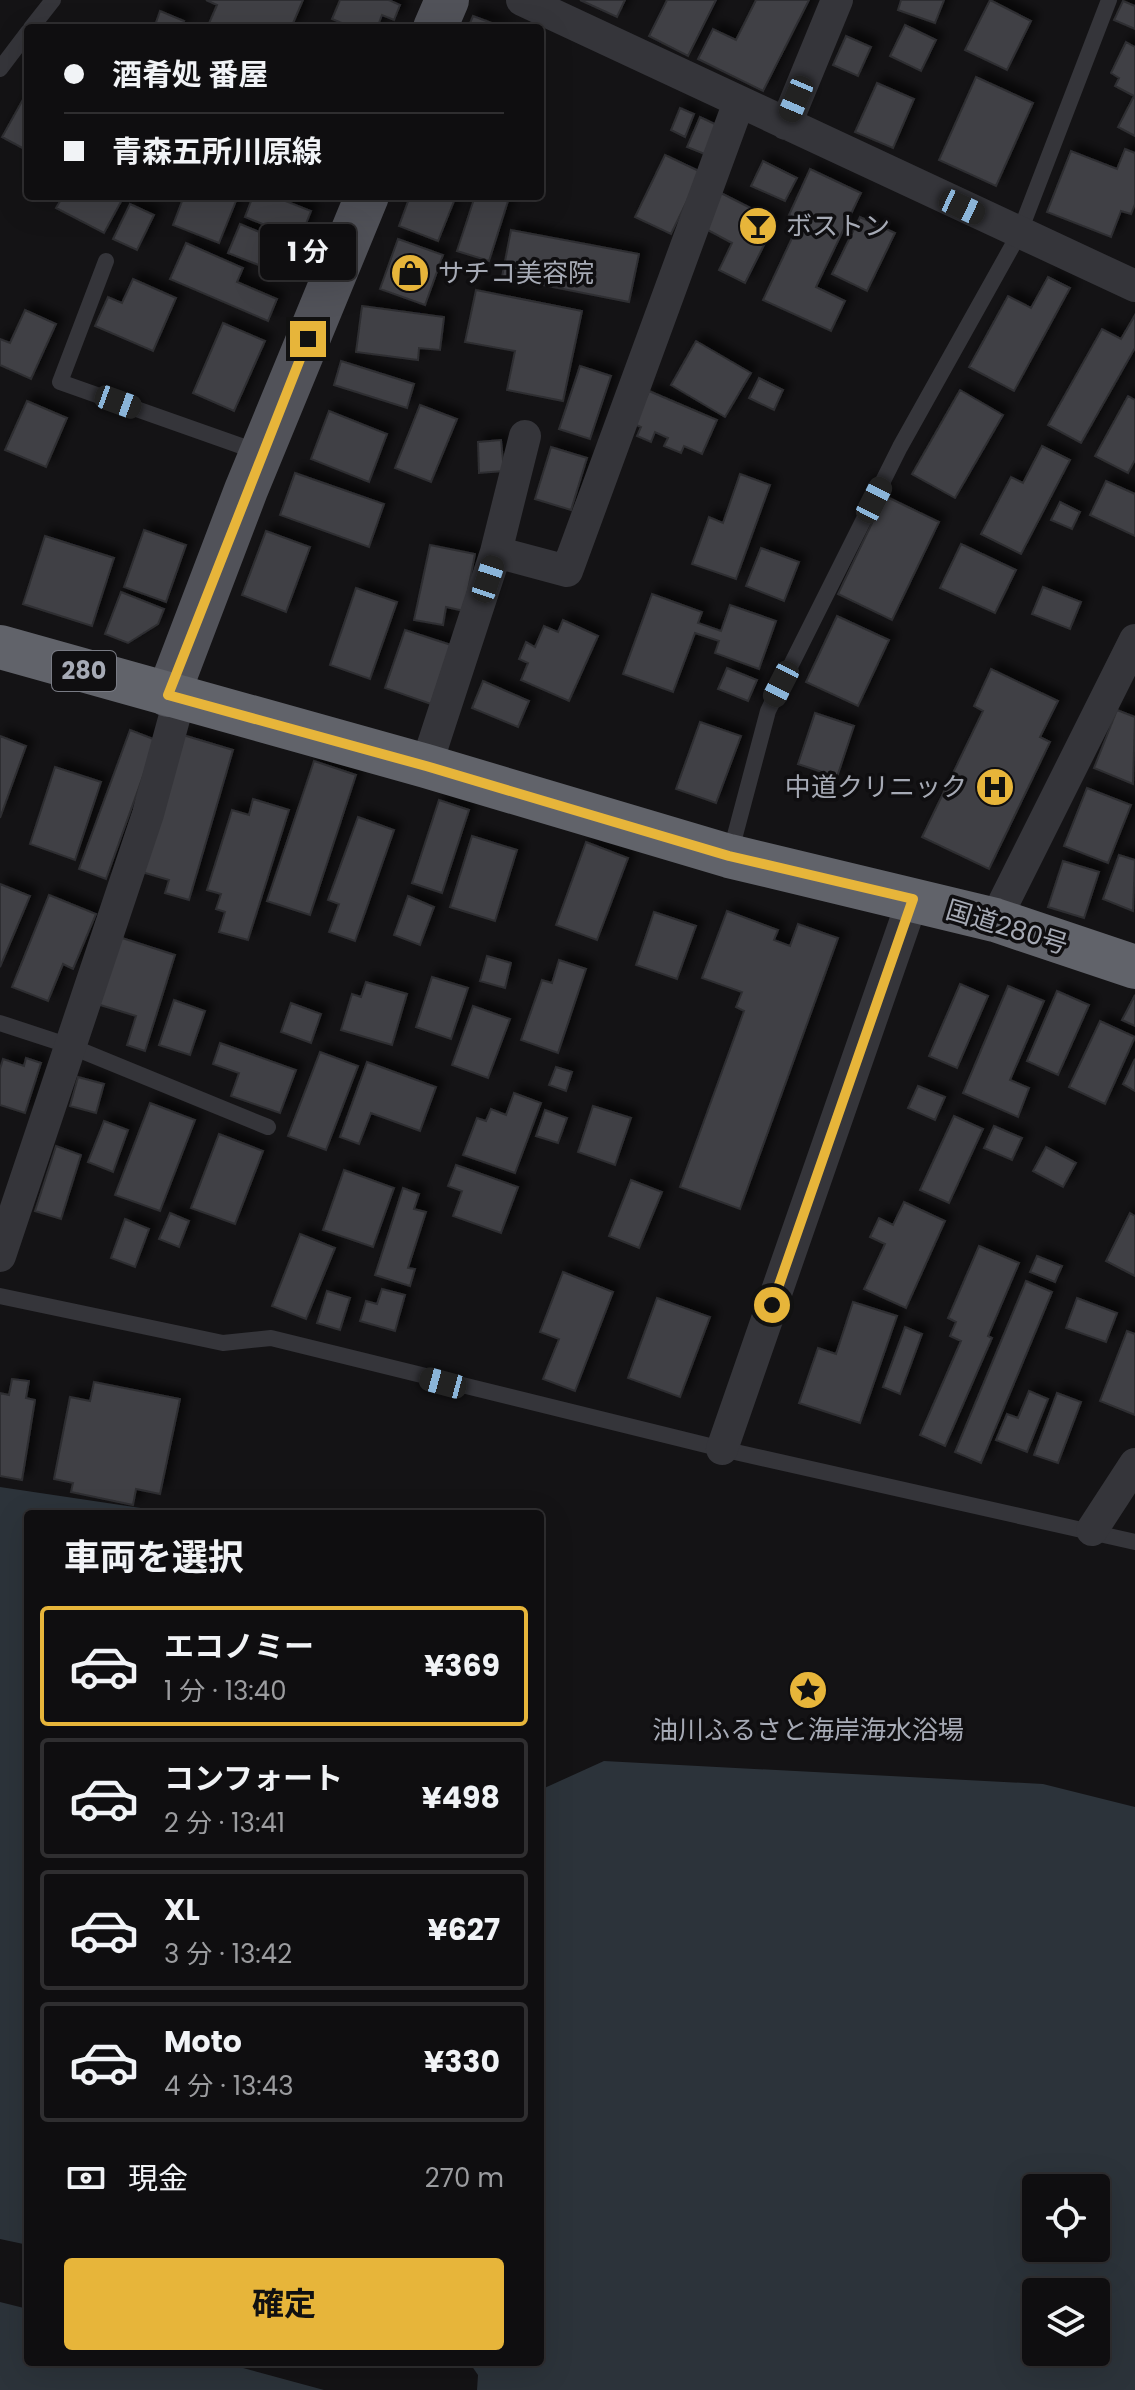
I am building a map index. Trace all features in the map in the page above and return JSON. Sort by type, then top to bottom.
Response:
[{"type":"highway","name":"国道280号","points":[[0,647],[426,766],[729,856],[995,920],[1135,967]]},
{"type":"main road","points":[[437,24],[447,0]]},
{"type":"main road","points":[[174,696],[261,454],[365,200]]},
{"type":"street","points":[[522,0],[1135,286]]},
{"type":"street","points":[[786,124],[837,0]]},
{"type":"street","points":[[496,552],[567,571],[739,102]]},
{"type":"street","points":[[426,766],[496,552],[525,436]]},
{"type":"street","points":[[995,920],[1135,640]]},
{"type":"street","points":[[0,1256],[148,814],[174,696]]},
{"type":"street","points":[[722,1449],[913,899]]},
{"type":"street","points":[[1092,1530],[1135,1464]]},
{"type":"lane","points":[[35,24],[53,0]]},
{"type":"lane","points":[[729,856],[768,711],[900,447],[1019,234],[1109,0]]},
{"type":"lane","points":[[1,64],[24,37]]},
{"type":"lane","points":[[106,261],[60,382],[261,454]]},
{"type":"lane","points":[[0,1023],[70,1046],[268,1127]]},
{"type":"lane","points":[[0,1296],[223,1343],[271,1338],[722,1449],[1135,1542]]},
{"type":"shaded area","points":[[0,1487],[154,1510],[24,1510],[24,2366],[544,2366],[544,1788],[604,1761],[1043,1784],[1135,1807],[1135,2390],[0,2390]]},
{"type":"pier","points":[[0,2239],[24,2244],[24,2308],[0,2302]]},
{"type":"pier","points":[[236,2366],[472,2366],[478,2375],[477,2390],[324,2390]]},
{"type":"building","points":[[206,0],[303,0],[293,24],[209,24],[217,5]]},
{"type":"building","points":[[340,0],[389,0],[400,5],[394,20],[382,15],[379,24],[344,24],[332,19]]},
{"type":"building","points":[[580,0],[625,0],[617,17]]},
{"type":"building","points":[[667,0],[716,0],[688,56],[649,36]]},
{"type":"building","points":[[756,0],[809,0],[763,91],[698,59],[713,29],[736,40]]},
{"type":"building","points":[[901,0],[944,0],[935,23],[898,10]]},
{"type":"building","points":[[990,0],[1031,21],[1007,70],[965,50]]},
{"type":"building","points":[[1123,1],[1135,6],[1135,29],[1114,20]]},
{"type":"building","points":[[160,11],[184,21],[183,24],[155,24]]},
{"type":"building","points":[[473,16],[494,24],[470,24]]},
{"type":"building","points":[[905,25],[936,40],[921,71],[890,56]]},
{"type":"building","points":[[846,36],[871,47],[858,76],[833,65]]},
{"type":"building","points":[[1126,42],[1135,47],[1135,136],[1118,127],[1134,96],[1115,86],[1119,78],[1111,73]]},
{"type":"building","points":[[976,77],[1033,103],[996,186],[939,160]]},
{"type":"building","points":[[877,83],[914,99],[893,148],[855,132]]},
{"type":"building","points":[[24,98],[24,149],[2,137]]},
{"type":"building","points":[[680,108],[694,114],[685,137],[671,130]]},
{"type":"building","points":[[700,117],[719,126],[707,155],[687,147]]},
{"type":"building","points":[[1125,149],[1135,153],[1135,204],[1131,214],[1121,211],[1111,237],[1047,212],[1071,151],[1117,169]]},
{"type":"building","points":[[665,155],[701,172],[671,234],[635,217]]},
{"type":"building","points":[[763,161],[797,178],[785,201],[751,186]]},
{"type":"building","points":[[810,169],[861,193],[816,287],[845,301],[831,331],[763,300],[800,221],[789,215]]},
{"type":"building","points":[[721,193],[776,221],[745,283],[719,270],[732,243],[704,228]]},
{"type":"building","points":[[61,200],[122,200],[104,233],[56,208]]},
{"type":"building","points":[[182,200],[236,200],[219,243],[173,225]]},
{"type":"building","points":[[251,200],[283,200],[311,211],[300,239],[245,217]]},
{"type":"building","points":[[409,200],[454,200],[438,241],[399,226]]},
{"type":"building","points":[[474,200],[508,201],[489,261],[457,251]]},
{"type":"building","points":[[130,204],[154,215],[137,250],[113,239]]},
{"type":"building","points":[[860,217],[895,233],[867,291],[832,274]]},
{"type":"building","points":[[240,224],[291,245],[279,273],[228,253]]},
{"type":"building","points":[[511,230],[639,254],[629,302],[502,277]]},
{"type":"building","points":[[398,239],[443,255],[425,305],[380,289]]},
{"type":"building","points":[[186,243],[243,268],[237,282],[277,299],[268,321],[170,279]]},
{"type":"building","points":[[1048,277],[1070,288],[1014,391],[969,367],[1008,296],[1031,308]]},
{"type":"building","points":[[133,279],[176,298],[153,351],[95,326],[108,297],[122,303]]},
{"type":"building","points":[[476,290],[582,311],[563,401],[507,390],[515,351],[465,342]]},
{"type":"building","points":[[362,306],[444,317],[440,350],[419,348],[418,360],[356,352]]},
{"type":"building","points":[[25,310],[56,324],[31,379],[0,365],[0,339],[10,343]]},
{"type":"building","points":[[1135,315],[1135,348],[1081,443],[1048,425],[1102,329],[1121,339]]},
{"type":"building","points":[[223,323],[265,341],[234,411],[193,393]]},
{"type":"building","points":[[696,341],[751,373],[725,417],[671,385]]},
{"type":"building","points":[[341,361],[414,384],[407,408],[334,385]]},
{"type":"building","points":[[580,366],[611,376],[590,439],[559,429]]},
{"type":"building","points":[[759,378],[783,390],[774,410],[749,398]]},
{"type":"building","points":[[960,390],[1003,415],[955,498],[912,474]]},
{"type":"building","points":[[649,391],[717,420],[702,454],[684,446],[681,453],[664,446],[668,438],[655,432],[651,442],[637,436],[641,427],[634,424]]},
{"type":"building","points":[[1128,396],[1135,400],[1135,460],[1128,473],[1095,456]]},
{"type":"building","points":[[27,401],[67,418],[46,467],[5,450]]},
{"type":"building","points":[[420,405],[457,419],[431,482],[395,468]]},
{"type":"building","points":[[329,411],[387,434],[369,482],[311,459]]},
{"type":"building","points":[[501,440],[504,471],[479,473],[478,442]]},
{"type":"building","points":[[1042,446],[1070,460],[1021,554],[981,534],[1011,477],[1023,483]]},
{"type":"building","points":[[551,447],[587,458],[571,510],[535,499]]},
{"type":"building","points":[[295,473],[384,504],[369,547],[280,515]]},
{"type":"building","points":[[740,474],[770,485],[736,579],[692,564],[709,517],[723,523]]},
{"type":"building","points":[[1106,481],[1135,494],[1135,536],[1090,515]]},
{"type":"building","points":[[885,496],[939,522],[892,620],[838,594]]},
{"type":"building","points":[[1060,502],[1080,512],[1072,529],[1051,520]]},
{"type":"building","points":[[144,530],[186,545],[166,602],[124,587]]},
{"type":"building","points":[[266,531],[310,547],[286,612],[242,595]]},
{"type":"building","points":[[45,536],[114,558],[92,626],[23,604]]},
{"type":"building","points":[[961,544],[1016,570],[995,613],[940,588]]},
{"type":"building","points":[[430,545],[475,554],[464,611],[446,607],[443,625],[414,620]]},
{"type":"building","points":[[761,548],[799,562],[784,601],[746,586]]},
{"type":"building","points":[[1043,587],[1081,602],[1070,629],[1032,614]]},
{"type":"building","points":[[356,588],[397,602],[370,679],[330,665]]},
{"type":"building","points":[[121,592],[164,609],[158,624],[128,643],[105,634]]},
{"type":"building","points":[[652,594],[702,612],[698,623],[721,631],[730,605],[776,621],[759,669],[715,653],[719,641],[695,633],[673,692],[623,674]]},
{"type":"building","points":[[837,616],[889,640],[858,706],[806,682]]},
{"type":"building","points":[[563,620],[598,636],[569,701],[521,680],[528,663],[519,659],[526,642],[535,647],[544,626],[558,632]]},
{"type":"building","points":[[405,630],[451,645],[431,704],[385,688]]},
{"type":"building","points":[[727,668],[757,680],[748,701],[718,689]]},
{"type":"building","points":[[991,669],[1058,701],[1040,737],[1050,742],[989,869],[922,837],[983,711],[974,706]]},
{"type":"building","points":[[483,681],[529,701],[518,727],[472,708]]},
{"type":"building","points":[[1117,710],[1135,717],[1133,784],[1094,768]]},
{"type":"building","points":[[815,713],[854,726],[837,777],[798,764]]},
{"type":"building","points":[[700,722],[741,736],[716,803],[676,789]]},
{"type":"building","points":[[130,730],[156,740],[106,879],[79,869]]},
{"type":"building","points":[[183,735],[233,750],[189,900],[165,893],[169,880],[142,872]]},
{"type":"building","points":[[0,736],[26,746],[0,818]]},
{"type":"building","points":[[314,761],[356,775],[310,915],[267,901]]},
{"type":"building","points":[[55,767],[101,782],[75,860],[30,844]]},
{"type":"building","points":[[1087,788],[1131,805],[1108,863],[1064,846]]},
{"type":"building","points":[[253,799],[289,810],[248,940],[219,932],[225,912],[216,909],[221,894],[207,890],[232,810],[249,815]]},
{"type":"building","points":[[439,800],[469,810],[442,893],[412,883]]},
{"type":"building","points":[[358,817],[394,830],[355,941],[329,932],[339,904],[328,900]]},
{"type":"building","points":[[472,836],[517,850],[495,921],[450,907]]},
{"type":"building","points":[[586,842],[628,858],[597,940],[556,925]]},
{"type":"building","points":[[1119,855],[1135,860],[1133,911],[1103,899]]},
{"type":"building","points":[[1063,861],[1099,872],[1084,918],[1048,907]]},
{"type":"building","points":[[0,884],[30,896],[0,967]]},
{"type":"building","points":[[49,895],[96,914],[73,969],[63,964],[48,1001],[12,987]]},
{"type":"building","points":[[408,896],[434,907],[420,945],[394,935]]},
{"type":"building","points":[[727,911],[778,930],[774,940],[790,946],[798,924],[838,938],[740,1209],[680,1187],[744,1011],[736,1007],[742,992],[702,978]]},
{"type":"building","points":[[654,912],[696,926],[677,979],[636,965]]},
{"type":"building","points":[[119,937],[175,955],[145,1051],[127,1045],[136,1016],[97,1004]]},
{"type":"building","points":[[487,956],[511,963],[505,988],[480,981]]},
{"type":"building","points":[[559,960],[586,969],[558,1053],[521,1040],[542,980],[552,983]]},
{"type":"building","points":[[432,977],[468,988],[451,1039],[416,1027]]},
{"type":"building","points":[[366,982],[407,994],[392,1045],[341,1030],[352,994],[361,997]]},
{"type":"building","points":[[960,984],[988,996],[957,1068],[929,1056]]},
{"type":"building","points":[[1008,986],[1044,1001],[1010,1080],[1029,1088],[1018,1117],[963,1093]]},
{"type":"building","points":[[1057,991],[1089,1005],[1058,1075],[1027,1061]]},
{"type":"building","points":[[1135,995],[1135,1026],[1122,1020]]},
{"type":"building","points":[[174,1000],[205,1011],[190,1055],[159,1045]]},
{"type":"building","points":[[291,1003],[321,1014],[311,1043],[281,1032]]},
{"type":"building","points":[[473,1006],[510,1019],[488,1078],[452,1065]]},
{"type":"building","points":[[1100,1021],[1135,1037],[1105,1104],[1069,1087]]},
{"type":"building","points":[[220,1043],[296,1070],[280,1113],[231,1096],[239,1073],[213,1064]]},
{"type":"building","points":[[320,1052],[358,1066],[326,1150],[288,1136]]},
{"type":"building","points":[[26,1058],[41,1063],[25,1113],[0,1105],[0,1069],[3,1059],[24,1066]]},
{"type":"building","points":[[1135,1059],[1135,1091],[1123,1084]]},
{"type":"building","points":[[367,1062],[436,1087],[420,1131],[371,1113],[359,1144],[340,1137]]},
{"type":"building","points":[[556,1067],[572,1072],[566,1091],[549,1085]]},
{"type":"building","points":[[78,1077],[104,1084],[96,1113],[70,1106]]},
{"type":"building","points":[[918,1086],[945,1097],[935,1120],[908,1108]]},
{"type":"building","points":[[514,1093],[541,1103],[515,1173],[463,1155],[477,1118],[486,1121],[491,1109],[506,1115]]},
{"type":"building","points":[[150,1103],[195,1120],[160,1211],[115,1195]]},
{"type":"building","points":[[593,1106],[631,1118],[615,1165],[578,1152]]},
{"type":"building","points":[[545,1110],[567,1118],[558,1143],[536,1136]]},
{"type":"building","points":[[954,1116],[983,1129],[949,1203],[920,1190]]},
{"type":"building","points":[[104,1121],[128,1130],[113,1172],[88,1162]]},
{"type":"building","points":[[994,1126],[1022,1138],[1012,1160],[984,1148]]},
{"type":"building","points":[[219,1134],[263,1151],[235,1224],[191,1208]]},
{"type":"building","points":[[56,1146],[81,1155],[61,1219],[35,1211]]},
{"type":"building","points":[[1046,1147],[1076,1163],[1063,1187],[1033,1171]]},
{"type":"building","points":[[456,1165],[518,1187],[501,1233],[453,1216],[462,1191],[448,1186]]},
{"type":"building","points":[[344,1170],[394,1188],[373,1247],[323,1230]]},
{"type":"building","points":[[631,1180],[662,1192],[639,1248],[609,1236]]},
{"type":"building","points":[[403,1188],[419,1194],[414,1209],[426,1212],[408,1268],[415,1269],[410,1286],[375,1275]]},
{"type":"building","points":[[904,1202],[945,1221],[906,1308],[864,1289],[885,1244],[870,1237],[879,1218],[893,1225]]},
{"type":"building","points":[[170,1213],[189,1221],[179,1247],[159,1239]]},
{"type":"building","points":[[1130,1213],[1135,1216],[1135,1276],[1106,1261]]},
{"type":"building","points":[[125,1219],[149,1229],[135,1267],[111,1258]]},
{"type":"building","points":[[300,1234],[335,1248],[306,1319],[272,1306]]},
{"type":"building","points":[[979,1246],[1019,1263],[988,1336],[992,1338],[945,1446],[920,1435],[961,1341],[950,1336],[956,1322],[948,1318]]},
{"type":"building","points":[[1037,1256],[1062,1266],[1055,1282],[1030,1272]]},
{"type":"building","points":[[563,1272],[613,1292],[575,1391],[543,1379],[559,1339],[540,1332]]},
{"type":"building","points":[[1026,1281],[1052,1292],[981,1463],[955,1452]]},
{"type":"building","points":[[382,1289],[405,1295],[395,1331],[360,1321],[366,1301],[377,1304]]},
{"type":"building","points":[[327,1291],[350,1298],[340,1330],[317,1323]]},
{"type":"building","points":[[657,1298],[710,1317],[680,1397],[628,1378]]},
{"type":"building","points":[[1077,1298],[1117,1313],[1106,1342],[1066,1328]]},
{"type":"building","points":[[853,1302],[897,1316],[860,1423],[799,1403],[818,1348],[836,1354]]},
{"type":"building","points":[[905,1327],[922,1334],[900,1394],[883,1387]]},
{"type":"building","points":[[1127,1331],[1135,1334],[1135,1415],[1100,1401]]},
{"type":"building","points":[[12,1379],[29,1381],[26,1398],[35,1400],[22,1480],[0,1476],[0,1393],[9,1395]]},
{"type":"building","points":[[94,1382],[180,1399],[160,1494],[136,1489],[133,1505],[71,1492],[73,1483],[54,1479],[70,1397],[90,1401]]},
{"type":"building","points":[[1029,1391],[1048,1399],[1027,1452],[996,1440],[1007,1414],[1018,1418]]},
{"type":"building","points":[[1057,1393],[1081,1402],[1058,1463],[1034,1455]]},
{"type":"place","name":"ボストン","points":[[758,226]]},
{"type":"place","name":"サチコ美容院","points":[[410,273]]},
{"type":"place","name":"中道クリニック","points":[[995,787]]},
{"type":"place","name":"油川ふるさと海岸海水浴場","points":[[808,1690]]},
{"type":"route","points":[[308,339],[246,490],[168,695],[426,766],[729,856],[913,899],[772,1305]]}]
